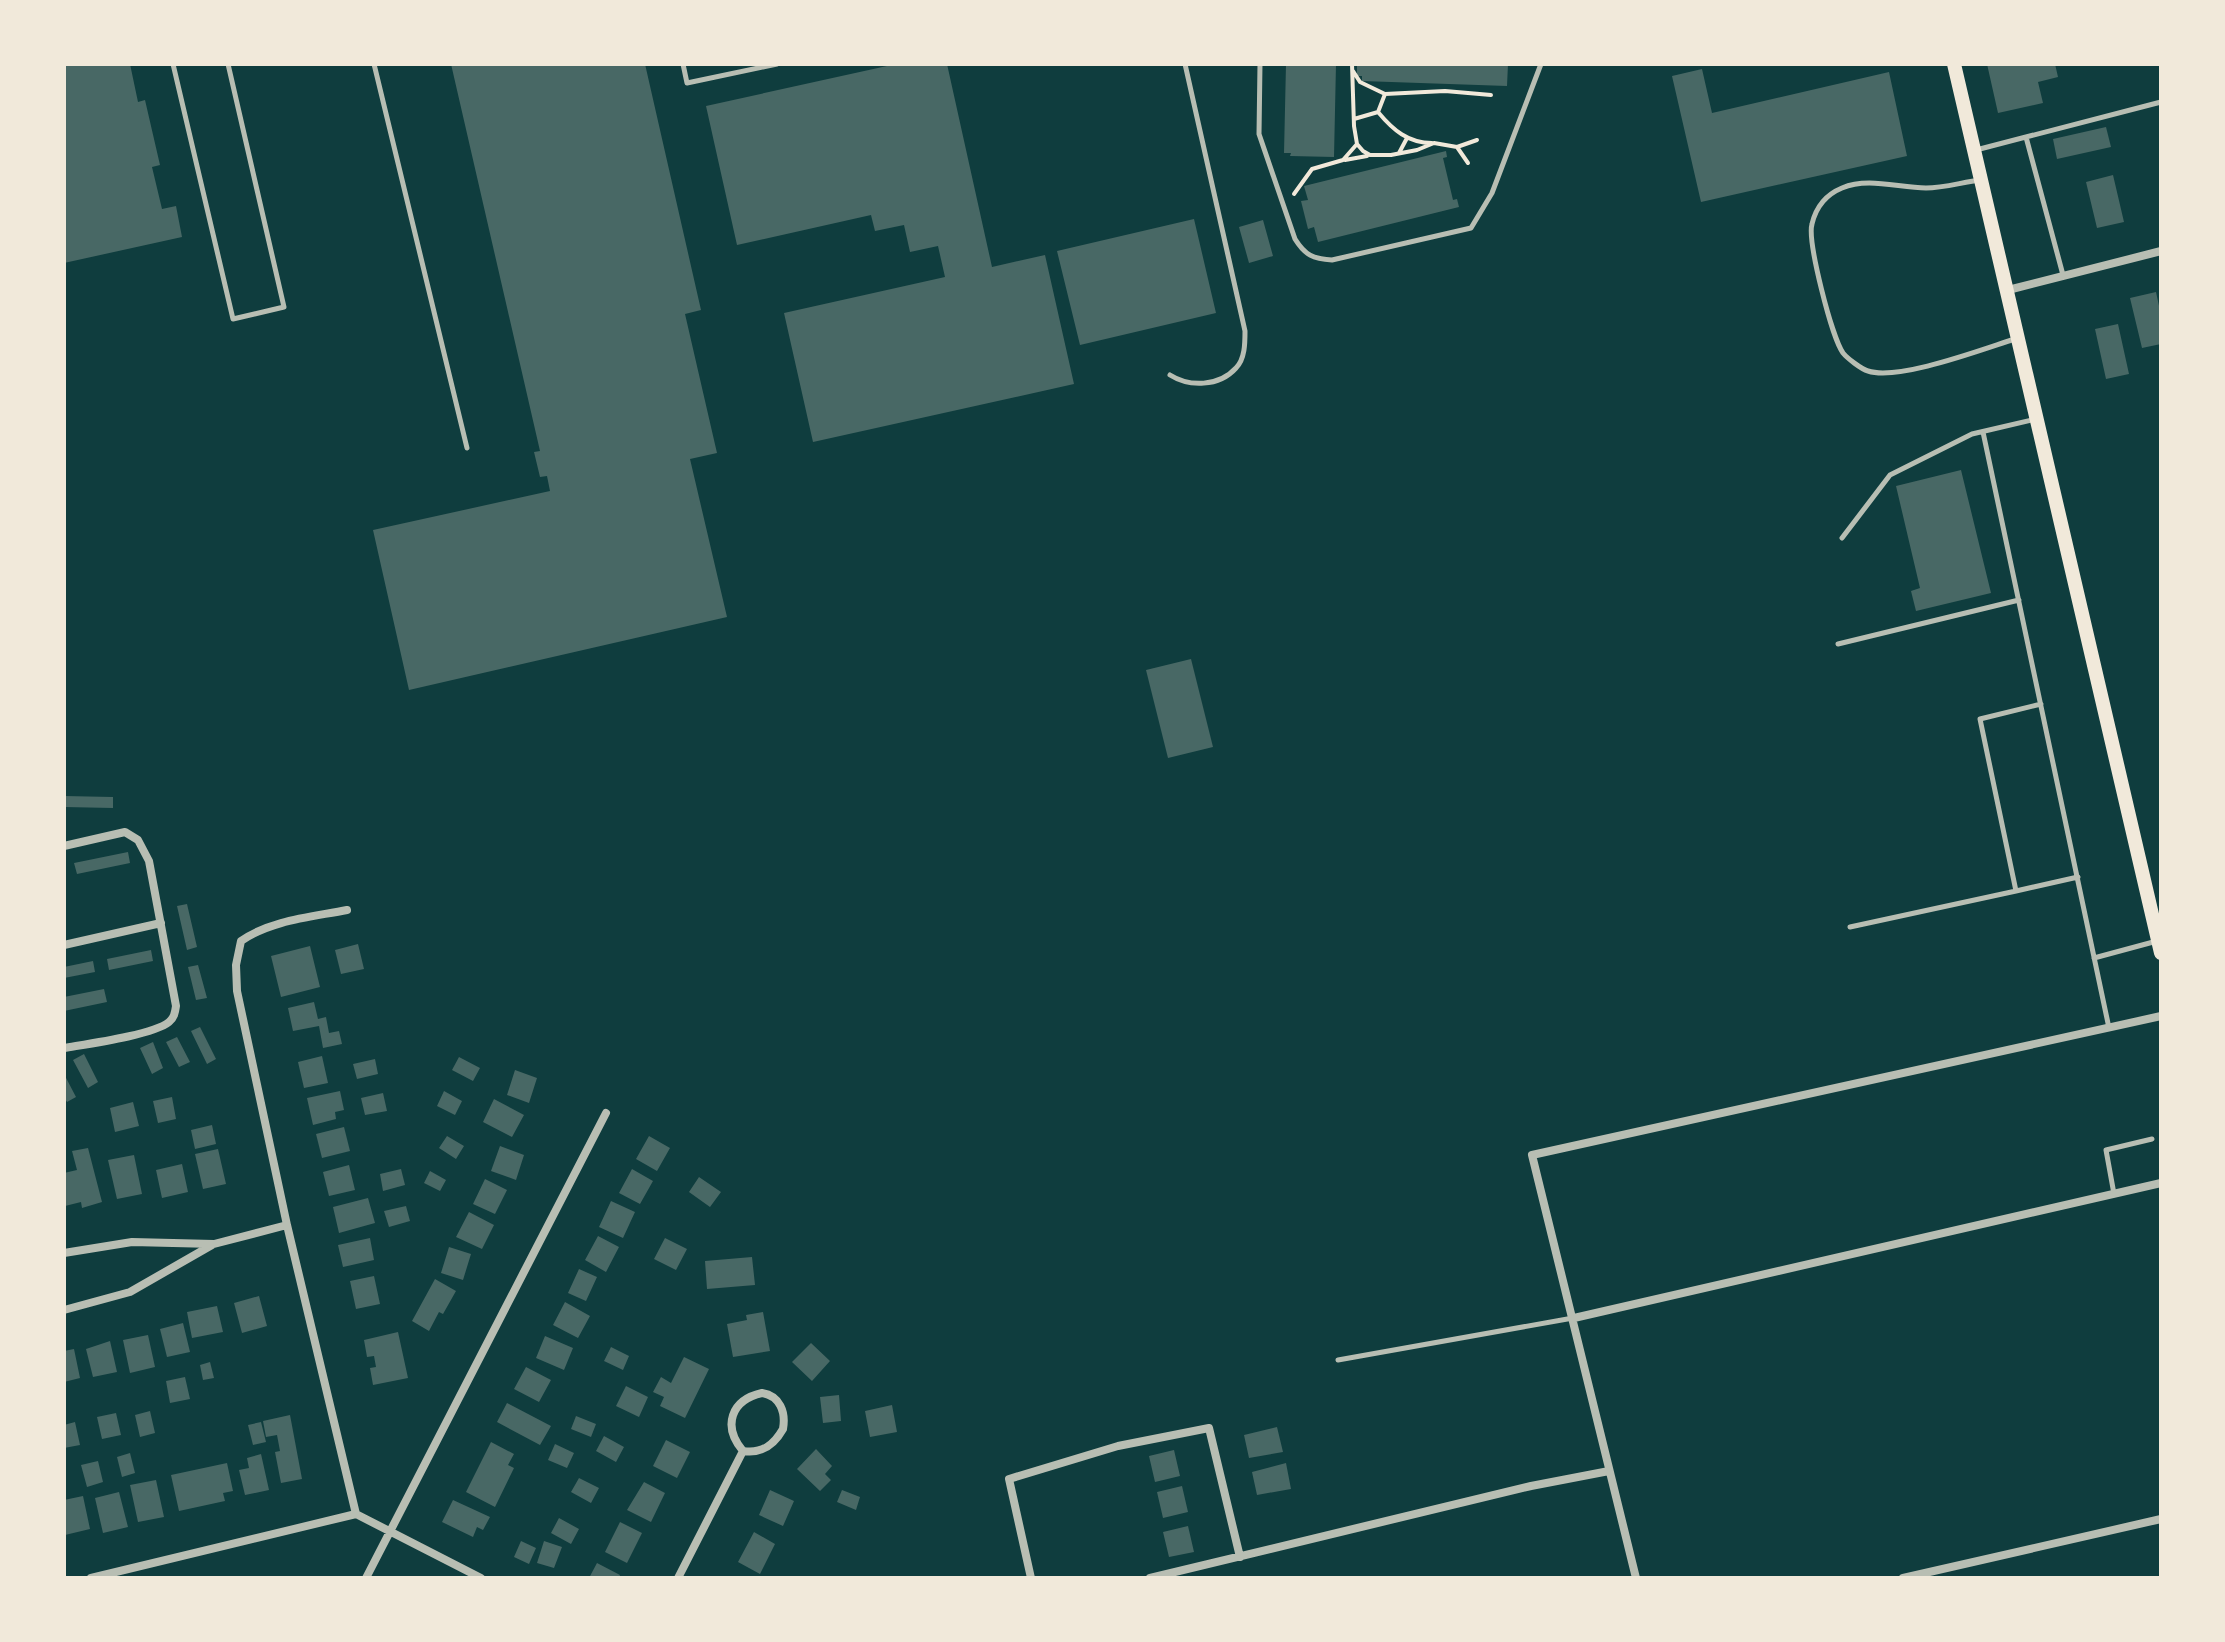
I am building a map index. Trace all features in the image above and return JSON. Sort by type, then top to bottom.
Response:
[{"type":"main road","points":[[1954,64],[2160,947]]},
{"type":"street","points":[[2008,290],[2161,251]]},
{"type":"street","points":[[64,846],[125,832],[138,840],[149,861],[176,1006],[175,1016],[167,1024],[64,1048]]},
{"type":"street","points":[[347,910],[255,931],[241,941],[236,965],[237,991],[287,1225],[356,1514]]},
{"type":"street","points":[[64,945],[161,923]]},
{"type":"street","points":[[1636,1578],[1532,1155],[2161,1016]]},
{"type":"street","points":[[366,1578],[606,1113]]},
{"type":"street","points":[[1574,1318],[2161,1183]]},
{"type":"street","points":[[64,1310],[130,1292],[214,1244],[287,1225]]},
{"type":"street","points":[[64,1253],[132,1242],[214,1244]]},
{"type":"street","points":[[769,1394],[783,1411],[783,1429],[766,1448],[743,1451],[733,1433],[734,1413],[746,1398],[769,1394]]},
{"type":"street","points":[[1031,1578],[1009,1479],[1118,1446],[1209,1428],[1240,1557]]},
{"type":"street","points":[[678,1578],[743,1451]]},
{"type":"street","points":[[1150,1578],[1531,1486],[1609,1471]]},
{"type":"street","points":[[91,1578],[356,1514],[481,1578]]},
{"type":"street","points":[[1903,1578],[2161,1519]]},
{"type":"lane","points":[[173,64],[233,319],[284,307],[228,64]]},
{"type":"lane","points":[[374,64],[467,448]]},
{"type":"lane","points":[[683,64],[687,83],[777,64]]},
{"type":"lane","points":[[737,64],[739,72]]},
{"type":"lane","points":[[1170,375],[1183,383],[1201,384],[1221,378],[1237,368],[1244,351],[1245,331],[1185,64]]},
{"type":"lane","points":[[1260,64],[1259,134],[1295,239],[1302,251],[1314,259],[1332,260],[1471,228],[1492,193],[1541,64]]},
{"type":"lane","points":[[1974,150],[2161,102]]},
{"type":"lane","points":[[2026,137],[2063,276]]},
{"type":"lane","points":[[1982,180],[1926,188],[1869,184],[1842,188],[1819,203],[1810,227],[1819,277],[1833,328],[1844,354],[1867,371],[1894,371],[1932,365],[2019,338]]},
{"type":"lane","points":[[1842,538],[1890,475],[1972,434],[2037,418]]},
{"type":"lane","points":[[1983,432],[2109,1028]]},
{"type":"lane","points":[[1838,644],[2019,600]]},
{"type":"lane","points":[[2016,891],[1980,719],[2041,704]]},
{"type":"lane","points":[[1850,927],[2078,877]]},
{"type":"lane","points":[[2094,958],[2160,947]]},
{"type":"lane","points":[[2114,1194],[2106,1150],[2152,1139]]},
{"type":"lane","points":[[1338,1360],[1574,1318]]},
{"type":"path","points":[[1352,66],[1360,82],[1385,94],[1445,91],[1491,95]]},
{"type":"path","points":[[1352,66],[1357,144],[1370,155]]},
{"type":"path","points":[[1378,112],[1385,94]]},
{"type":"path","points":[[1354,119],[1378,112]]},
{"type":"path","points":[[1378,112],[1387,124],[1407,138],[1421,143],[1457,147],[1477,140]]},
{"type":"path","points":[[1399,153],[1407,138]]},
{"type":"path","points":[[1293,195],[1312,169],[1370,155],[1417,150],[1434,143]]},
{"type":"path","points":[[1343,160],[1357,144]]},
{"type":"path","points":[[1457,147],[1468,163]]},
{"type":"building","points":[[64,64],[130,64],[138,102],[145,100],[160,165],[152,167],[162,209],[176,206],[182,237],[64,263]]},
{"type":"building","points":[[451,64],[645,64],[701,310],[685,314],[717,453],[690,459],[727,617],[409,690],[373,530],[550,491],[547,476],[540,477],[534,452],[540,451]]},
{"type":"building","points":[[896,64],[947,64],[992,267],[1045,255],[1074,384],[813,442],[784,313],[945,277],[938,246],[910,252],[904,225],[875,231],[871,215],[737,245],[706,106]]},
{"type":"building","points":[[1286,64],[1336,64],[1334,157],[1290,156],[1291,153],[1284,153]]},
{"type":"building","points":[[1357,64],[1508,64],[1507,86],[1362,81],[1362,76],[1357,76]]},
{"type":"building","points":[[1987,64],[2055,64],[2058,77],[2038,82],[2043,103],[1998,113]]},
{"type":"building","points":[[1702,69],[1712,113],[1889,72],[1907,156],[1701,202],[1672,76]]},
{"type":"building","points":[[2106,127],[2111,147],[2057,159],[2053,139]]},
{"type":"building","points":[[1446,151],[1447,157],[1443,158],[1453,200],[1457,199],[1459,207],[1318,242],[1314,227],[1308,229],[1301,201],[1308,200],[1304,186]]},
{"type":"building","points":[[2113,175],[2124,222],[2097,228],[2086,182]]},
{"type":"building","points":[[1194,219],[1216,313],[1080,345],[1057,251]]},
{"type":"building","points":[[1263,220],[1273,256],[1249,263],[1239,227]]},
{"type":"building","points":[[2156,292],[2161,315],[2161,344],[2142,348],[2130,298]]},
{"type":"building","points":[[2118,324],[2129,374],[2106,379],[2095,329]]},
{"type":"building","points":[[1961,470],[1991,593],[1916,611],[1911,591],[1920,588],[1896,486]]},
{"type":"building","points":[[1191,659],[1213,747],[1168,758],[1146,670]]},
{"type":"building","points":[[64,796],[113,797],[113,808],[64,807]]},
{"type":"building","points":[[128,852],[130,863],[77,874],[74,863]]},
{"type":"building","points":[[187,904],[197,947],[187,950],[177,906]]},
{"type":"building","points":[[358,944],[364,969],[341,974],[335,950]]},
{"type":"building","points":[[310,946],[320,987],[281,997],[271,956]]},
{"type":"building","points":[[151,950],[153,961],[109,970],[107,959]]},
{"type":"building","points":[[93,961],[95,972],[64,978],[64,967]]},
{"type":"building","points":[[198,965],[207,998],[196,1000],[188,967]]},
{"type":"building","points":[[104,989],[107,1002],[64,1011],[64,997]]},
{"type":"building","points":[[314,1002],[318,1019],[326,1017],[329,1033],[339,1031],[342,1044],[323,1048],[319,1026],[293,1031],[288,1008]]},
{"type":"building","points":[[200,1027],[216,1059],[207,1064],[191,1031]]},
{"type":"building","points":[[177,1037],[190,1062],[179,1067],[166,1042]]},
{"type":"building","points":[[153,1042],[163,1068],[152,1074],[140,1048]]},
{"type":"building","points":[[84,1054],[98,1082],[88,1088],[73,1060]]},
{"type":"building","points":[[322,1056],[328,1083],[304,1088],[298,1062]]},
{"type":"building","points":[[459,1057],[480,1068],[473,1081],[452,1070]]},
{"type":"building","points":[[375,1059],[378,1074],[357,1079],[353,1064]]},
{"type":"building","points":[[515,1070],[537,1078],[529,1103],[507,1095]]},
{"type":"building","points":[[64,1074],[76,1097],[67,1102],[64,1097]]},
{"type":"building","points":[[340,1091],[344,1110],[335,1112],[336,1119],[313,1125],[307,1098]]},
{"type":"building","points":[[444,1091],[462,1101],[455,1115],[437,1106]]},
{"type":"building","points":[[383,1093],[387,1111],[365,1115],[361,1098]]},
{"type":"building","points":[[172,1097],[176,1119],[158,1123],[153,1101]]},
{"type":"building","points":[[494,1099],[524,1115],[512,1137],[483,1122]]},
{"type":"building","points":[[133,1102],[139,1126],[115,1132],[110,1108]]},
{"type":"building","points":[[212,1125],[216,1144],[195,1149],[191,1130]]},
{"type":"building","points":[[344,1127],[350,1151],[322,1158],[316,1134]]},
{"type":"building","points":[[447,1136],[464,1146],[456,1159],[439,1148]]},
{"type":"building","points":[[649,1136],[670,1148],[657,1171],[636,1159]]},
{"type":"building","points":[[500,1146],[524,1155],[516,1180],[491,1171]]},
{"type":"building","points":[[88,1148],[102,1202],[82,1208],[81,1202],[65,1206],[64,1173],[77,1170],[72,1151]]},
{"type":"building","points":[[218,1149],[226,1184],[203,1189],[195,1154]]},
{"type":"building","points":[[134,1155],[142,1194],[117,1199],[108,1160]]},
{"type":"building","points":[[182,1164],[188,1192],[162,1198],[156,1170]]},
{"type":"building","points":[[349,1165],[355,1190],[329,1196],[323,1172]]},
{"type":"building","points":[[401,1169],[405,1185],[383,1191],[380,1174]]},
{"type":"building","points":[[632,1169],[653,1181],[640,1204],[619,1193]]},
{"type":"building","points":[[430,1171],[446,1180],[440,1191],[424,1183]]},
{"type":"building","points":[[699,1177],[721,1192],[710,1207],[689,1192]]},
{"type":"building","points":[[485,1179],[507,1190],[495,1214],[473,1204]]},
{"type":"building","points":[[368,1198],[375,1223],[339,1233],[333,1207]]},
{"type":"building","points":[[611,1201],[635,1212],[623,1238],[599,1227]]},
{"type":"building","points":[[406,1206],[410,1221],[389,1227],[384,1211]]},
{"type":"building","points":[[469,1212],[494,1225],[482,1249],[456,1237]]},
{"type":"building","points":[[598,1236],[619,1247],[606,1272],[585,1260]]},
{"type":"building","points":[[370,1238],[374,1260],[343,1267],[338,1245]]},
{"type":"building","points":[[665,1238],[687,1249],[676,1270],[654,1259]]},
{"type":"building","points":[[449,1247],[471,1254],[463,1280],[441,1273]]},
{"type":"building","points":[[752,1257],[755,1285],[707,1289],[705,1261]]},
{"type":"building","points":[[579,1269],[597,1277],[586,1301],[568,1293]]},
{"type":"building","points":[[374,1276],[380,1304],[356,1309],[350,1281]]},
{"type":"building","points":[[435,1279],[456,1291],[429,1331],[412,1321]]},
{"type":"building","points":[[259,1296],[267,1326],[242,1333],[234,1303]]},
{"type":"building","points":[[565,1302],[590,1316],[578,1338],[553,1325]]},
{"type":"building","points":[[217,1306],[223,1332],[192,1338],[187,1312]]},
{"type":"building","points":[[763,1312],[770,1351],[733,1357],[727,1324],[747,1320],[746,1315]]},
{"type":"building","points":[[183,1323],[190,1352],[167,1357],[160,1329]]},
{"type":"building","points":[[398,1332],[408,1378],[373,1385],[370,1368],[376,1367],[374,1356],[367,1357],[364,1340]]},
{"type":"building","points":[[148,1335],[155,1367],[130,1373],[123,1340]]},
{"type":"building","points":[[545,1336],[573,1348],[564,1370],[536,1358]]},
{"type":"building","points":[[110,1341],[117,1372],[93,1377],[86,1349]]},
{"type":"building","points":[[811,1343],[830,1361],[812,1381],[792,1362]]},
{"type":"building","points":[[611,1347],[629,1356],[623,1370],[604,1361]]},
{"type":"building","points":[[74,1349],[80,1378],[64,1382],[64,1351]]},
{"type":"building","points":[[684,1357],[709,1369],[685,1418],[660,1406],[664,1397],[653,1392],[661,1377],[671,1383]]},
{"type":"building","points":[[210,1362],[214,1378],[203,1380],[200,1365]]},
{"type":"building","points":[[526,1367],[551,1380],[539,1402],[514,1389]]},
{"type":"building","points":[[185,1377],[190,1399],[170,1403],[166,1381]]},
{"type":"building","points":[[626,1386],[648,1397],[639,1417],[616,1406]]},
{"type":"building","points":[[839,1395],[841,1421],[823,1423],[820,1397]]},
{"type":"building","points":[[507,1403],[551,1426],[540,1445],[497,1422]]},
{"type":"building","points":[[892,1405],[897,1432],[870,1437],[865,1411]]},
{"type":"building","points":[[150,1411],[155,1433],[140,1437],[135,1415]]},
{"type":"building","points":[[116,1413],[121,1435],[102,1439],[97,1417]]},
{"type":"building","points":[[290,1415],[302,1479],[281,1483],[275,1452],[280,1451],[277,1435],[266,1437],[263,1421]]},
{"type":"building","points":[[576,1416],[596,1424],[591,1437],[571,1429]]},
{"type":"building","points":[[75,1422],[80,1445],[64,1448],[64,1425]]},
{"type":"building","points":[[261,1422],[266,1442],[253,1445],[248,1425]]},
{"type":"building","points":[[1277,1427],[1283,1452],[1249,1458],[1244,1435]]},
{"type":"building","points":[[604,1436],[624,1447],[616,1462],[596,1451]]},
{"type":"building","points":[[666,1440],[690,1452],[677,1478],[653,1466]]},
{"type":"building","points":[[491,1442],[514,1454],[508,1465],[514,1468],[495,1507],[466,1492]]},
{"type":"building","points":[[555,1444],[574,1453],[567,1468],[548,1460]]},
{"type":"building","points":[[816,1449],[832,1466],[825,1474],[831,1480],[820,1491],[797,1469]]},
{"type":"building","points":[[1174,1450],[1180,1476],[1155,1482],[1149,1456]]},
{"type":"building","points":[[130,1453],[135,1473],[122,1477],[117,1457]]},
{"type":"building","points":[[261,1454],[269,1490],[245,1495],[239,1470],[249,1468],[247,1458]]},
{"type":"building","points":[[98,1461],[103,1482],[87,1487],[81,1465]]},
{"type":"building","points":[[227,1463],[233,1491],[223,1493],[225,1501],[179,1511],[171,1475]]},
{"type":"building","points":[[1286,1463],[1291,1489],[1257,1495],[1252,1472]]},
{"type":"building","points":[[579,1478],[599,1488],[591,1503],[571,1492]]},
{"type":"building","points":[[156,1480],[164,1517],[138,1522],[130,1485]]},
{"type":"building","points":[[644,1482],[665,1493],[651,1522],[627,1510]]},
{"type":"building","points":[[1182,1486],[1188,1512],[1163,1518],[1157,1492]]},
{"type":"building","points":[[770,1490],[794,1501],[783,1526],[759,1515]]},
{"type":"building","points":[[842,1490],[860,1497],[856,1510],[837,1502]]},
{"type":"building","points":[[119,1492],[128,1527],[103,1533],[95,1498]]},
{"type":"building","points":[[83,1496],[90,1529],[65,1535],[64,1500]]},
{"type":"building","points":[[453,1500],[490,1517],[483,1530],[477,1527],[473,1537],[442,1522]]},
{"type":"building","points":[[559,1518],[579,1529],[571,1544],[551,1533]]},
{"type":"building","points":[[620,1522],[642,1533],[627,1563],[605,1552]]},
{"type":"building","points":[[1188,1526],[1194,1552],[1169,1557],[1163,1532]]},
{"type":"building","points":[[754,1532],[775,1544],[760,1574],[738,1562]]},
{"type":"building","points":[[521,1541],[536,1548],[529,1564],[514,1557]]},
{"type":"building","points":[[544,1541],[562,1547],[554,1568],[537,1563]]},
{"type":"building","points":[[597,1563],[620,1575],[619,1578],[589,1578]]}]
